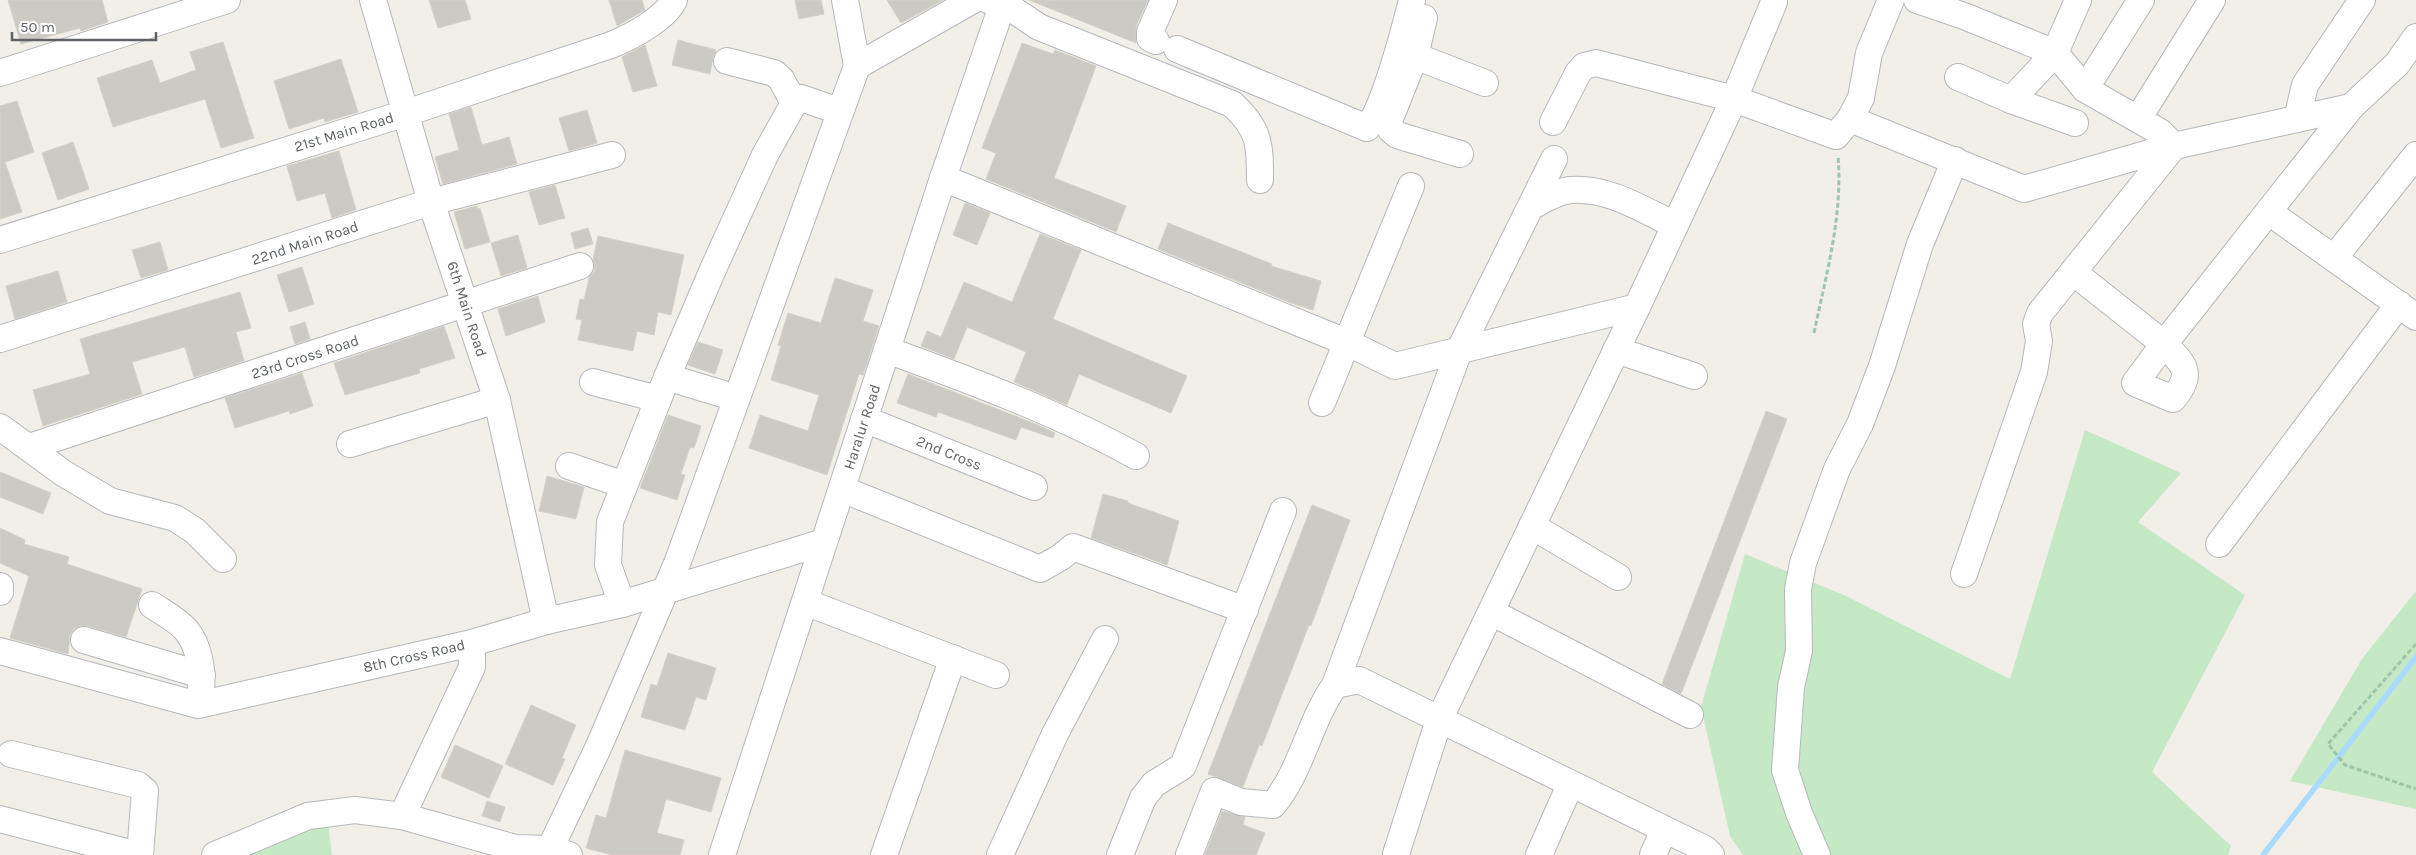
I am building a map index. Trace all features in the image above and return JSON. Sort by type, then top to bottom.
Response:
[{"type":"street","points":[[0,73],[227,0]]},
{"type":"street","name":"6th Main Road","points":[[373,0],[431,202],[497,400],[546,621]]},
{"type":"street","name":"21st Main Road","points":[[0,240],[406,113],[624,40],[669,10],[674,0]]},
{"type":"street","points":[[215,855],[308,816],[355,810],[402,816],[515,848],[553,853],[666,589],[857,66],[845,0]]},
{"type":"street","points":[[857,66],[973,0]]},
{"type":"street","points":[[1164,0],[1150,32],[1150,38],[1367,128],[1384,92],[1408,2],[1425,5],[1425,14],[1415,56],[1389,121],[1391,130],[1397,135],[1460,154]]},
{"type":"street","points":[[1553,122],[1578,73],[1584,66],[1596,63],[1734,99],[1836,136],[1850,119],[1862,98],[1869,53],[1891,0]]},
{"type":"street","points":[[1917,0],[1964,16],[2055,53],[2085,89],[2160,132],[2174,146]]},
{"type":"street","points":[[2012,100],[2055,53],[2078,0]]},
{"type":"street","points":[[2085,89],[2141,0]]},
{"type":"street","points":[[2138,119],[2212,0]]},
{"type":"street","points":[[2297,119],[2305,85],[2362,0]]},
{"type":"street","points":[[998,1],[1039,27],[1232,104],[1248,118],[1260,147],[1260,180]]},
{"type":"street","name":"Haralur Road","points":[[722,855],[943,178],[998,1]]},
{"type":"street","points":[[1396,854],[1439,720],[1637,307],[1734,99],[1774,2]]},
{"type":"street","points":[[2072,272],[2164,344],[2351,107],[2397,64],[2416,37]]},
{"type":"street","points":[[1415,56],[1485,82]]},
{"type":"street","points":[[727,61],[774,73],[781,79],[794,103]]},
{"type":"street","points":[[1958,76],[2012,100],[2074,123]]},
{"type":"street","points":[[622,604],[608,565],[610,522],[663,388],[765,155],[794,103],[801,98],[839,111]]},
{"type":"street","points":[[1850,119],[2024,188],[2174,146],[2351,107]]},
{"type":"street","points":[[1964,574],[2034,372],[2039,341],[2036,324],[2038,318],[2072,272],[2174,146]]},
{"type":"street","name":"22nd Main Road","points":[[0,340],[431,202],[612,155]]},
{"type":"street","points":[[2334,258],[2416,155]]},
{"type":"street","points":[[1183,766],[1214,791],[1241,802],[1273,805],[1287,789],[1322,703],[1335,685],[1459,351],[1554,159]]},
{"type":"street","points":[[1817,855],[1799,813],[1785,770],[1791,687],[1799,651],[1798,589],[1803,563],[1837,469],[1860,424],[1882,366],[1920,244],[1954,160]]},
{"type":"street","points":[[943,178],[1346,342],[1395,366],[1637,307]]},
{"type":"street","points":[[1322,403],[1411,186]]},
{"type":"street","points":[[1532,206],[1552,195],[1570,190],[1590,191],[1615,196],[1675,225]]},
{"type":"street","points":[[2219,544],[2410,310],[2270,212]]},
{"type":"street","name":"23rd Cross Road","points":[[29,447],[580,266]]},
{"type":"street","points":[[887,350],[1004,393],[1091,431],[1136,456]]},
{"type":"street","points":[[1616,350],[1694,376]]},
{"type":"street","points":[[593,382],[663,388],[736,398]]},
{"type":"street","points":[[350,444],[497,400]]},
{"type":"street","name":"2nd Cross","points":[[864,419],[1034,487]]},
{"type":"street","points":[[0,427],[62,473],[110,501],[175,518],[195,531],[223,559]]},
{"type":"street","points":[[569,466],[624,485]]},
{"type":"street","points":[[842,489],[1040,569],[1061,557],[1073,547],[1245,610]]},
{"type":"street","points":[[1120,855],[1143,798],[1154,784],[1183,766],[1283,511]]},
{"type":"street","points":[[1532,526],[1618,577]]},
{"type":"street","name":"8th Cross Road","points":[[0,651],[198,705],[472,643],[546,621],[622,604],[824,542]]},
{"type":"street","points":[[0,586],[0,592]]},
{"type":"street","points":[[805,602],[996,675]]},
{"type":"street","points":[[152,605],[186,629],[192,641],[202,675],[198,705]]},
{"type":"street","points":[[1491,612],[1690,714]]},
{"type":"street","points":[[84,640],[202,675]]},
{"type":"street","points":[[1000,855],[1055,734],[1105,640]]},
{"type":"street","points":[[402,816],[472,667],[472,643]]},
{"type":"street","points":[[884,855],[953,658]]},
{"type":"street","points":[[1335,685],[1359,680],[1570,785],[1706,849],[1712,855]]},
{"type":"street","points":[[0,820],[139,855],[146,806],[146,791],[138,785],[11,754]]},
{"type":"street","points":[[1539,855],[1570,785]]},
{"type":"street","points":[[1189,855],[1214,791]]},
{"type":"street","points":[[1653,855],[1664,830]]},
{"type":"path","points":[[1814,333],[1836,226],[1840,179]]},
{"type":"path","points":[[2416,644],[2328,744],[2345,765],[2416,789]]},
{"type":"green space","points":[[2085,430],[2181,473],[2138,522],[2245,595],[2152,772],[2231,846],[2228,855],[1743,855],[1730,836],[1701,707],[1745,554],[1846,596],[2010,679]]},
{"type":"green space","points":[[2416,591],[2416,809],[2290,781],[2362,659]]},
{"type":"green space","points":[[328,823],[332,855],[241,855]]},
{"type":"building","points":[[8,0],[102,0],[108,22],[81,31],[80,28],[21,44]]},
{"type":"building","points":[[429,0],[465,0],[471,19],[438,28]]},
{"type":"building","points":[[609,0],[642,0],[645,10],[617,26]]},
{"type":"building","points":[[795,0],[821,0],[824,14],[799,19]]},
{"type":"building","points":[[887,0],[943,0],[901,23]]},
{"type":"building","points":[[1029,0],[1148,0],[1136,26],[1136,43]]},
{"type":"building","points":[[678,40],[716,50],[710,74],[672,65]]},
{"type":"building","points":[[223,42],[254,138],[221,148],[205,99],[113,127],[97,78],[152,60],[160,83],[196,70],[190,52]]},
{"type":"building","points":[[1022,43],[1053,54],[1055,50],[1096,66],[1054,178],[1126,206],[1116,232],[986,179],[996,153],[982,148]]},
{"type":"building","points":[[645,45],[657,86],[633,92],[622,57]]},
{"type":"building","points":[[341,59],[358,112],[325,122],[324,118],[289,129],[274,81]]},
{"type":"building","points":[[17,101],[34,152],[5,162],[22,212],[0,219],[0,106]]},
{"type":"building","points":[[471,107],[482,145],[509,137],[517,164],[443,184],[435,157],[459,150],[449,114]]},
{"type":"building","points":[[587,110],[597,143],[569,151],[559,118]]},
{"type":"building","points":[[73,142],[89,189],[58,200],[42,153]]},
{"type":"building","points":[[339,151],[356,210],[332,218],[325,193],[297,201],[287,166]]},
{"type":"building","points":[[555,185],[565,218],[539,225],[529,192]]},
{"type":"building","points":[[965,203],[990,213],[977,245],[953,235]]},
{"type":"building","points":[[477,206],[477,209],[480,208],[490,242],[465,249],[454,212]]},
{"type":"building","points":[[1168,223],[1272,264],[1271,266],[1321,281],[1313,310],[1291,303],[1158,249]]},
{"type":"building","points":[[588,228],[593,244],[575,249],[571,233]]},
{"type":"building","points":[[1040,234],[1081,250],[1053,319],[1187,376],[1171,413],[1079,374],[1067,405],[1014,382],[1026,352],[967,327],[954,359],[921,346],[927,331],[941,337],[964,282],[1012,302]]},
{"type":"building","points":[[518,235],[527,268],[501,276],[491,243]]},
{"type":"building","points":[[598,236],[684,255],[671,315],[658,312],[654,335],[637,331],[633,351],[578,340],[582,320],[576,319],[580,299],[584,300],[589,278],[595,270],[593,259]]},
{"type":"building","points":[[160,242],[168,270],[141,278],[132,250]]},
{"type":"building","points":[[302,267],[314,304],[289,312],[277,275]]},
{"type":"building","points":[[58,271],[67,302],[15,319],[6,286]]},
{"type":"building","points":[[835,278],[873,290],[863,321],[879,326],[863,375],[859,374],[827,475],[749,448],[760,415],[808,431],[819,395],[771,380],[781,346],[778,345],[788,313],[821,323]]},
{"type":"building","points":[[240,292],[251,328],[236,332],[244,361],[194,377],[185,347],[132,362],[142,394],[43,426],[33,390],[90,374],[80,339]]},
{"type":"building","points":[[538,296],[545,322],[506,336],[498,309]]},
{"type":"building","points":[[305,322],[310,339],[295,344],[290,327]]},
{"type":"building","points":[[444,326],[455,358],[419,369],[420,373],[345,395],[334,363]]},
{"type":"building","points":[[698,342],[723,350],[715,374],[688,365]]},
{"type":"building","points":[[302,373],[313,406],[290,414],[289,411],[235,428],[225,398]]},
{"type":"building","points":[[908,374],[1038,425],[1055,433],[1053,438],[1021,427],[1016,440],[938,412],[936,417],[897,403]]},
{"type":"building","points":[[1766,411],[1787,419],[1681,694],[1662,684]]},
{"type":"building","points":[[668,415],[701,426],[694,448],[690,447],[681,474],[685,475],[677,500],[640,488]]},
{"type":"building","points":[[0,472],[51,493],[43,514],[0,497]]},
{"type":"building","points":[[547,476],[584,487],[576,519],[539,511]]},
{"type":"building","points":[[1103,494],[1128,501],[1128,503],[1179,521],[1167,565],[1091,538]]},
{"type":"building","points":[[1312,505],[1350,520],[1311,626],[1309,625],[1262,746],[1259,745],[1243,787],[1208,774]]},
{"type":"building","points":[[0,528],[25,540],[24,544],[69,557],[67,564],[142,589],[126,637],[88,626],[80,626],[74,629],[70,635],[68,654],[10,638],[29,576],[0,563]]},
{"type":"building","points":[[668,653],[716,668],[706,700],[696,697],[685,730],[641,717],[651,684],[657,686]]},
{"type":"building","points":[[531,705],[576,725],[562,758],[565,759],[553,785],[505,764]]},
{"type":"building","points":[[455,745],[503,766],[489,798],[441,777]]},
{"type":"building","points":[[625,750],[721,778],[711,812],[666,799],[657,833],[684,840],[680,855],[612,855],[586,848],[596,815],[606,818]]},
{"type":"building","points":[[487,801],[505,807],[500,822],[482,816]]},
{"type":"building","points":[[1222,811],[1245,817],[1243,825],[1265,833],[1256,855],[1205,855]]},
{"type":"waterway","points":[[2263,855],[2416,657]]}]
